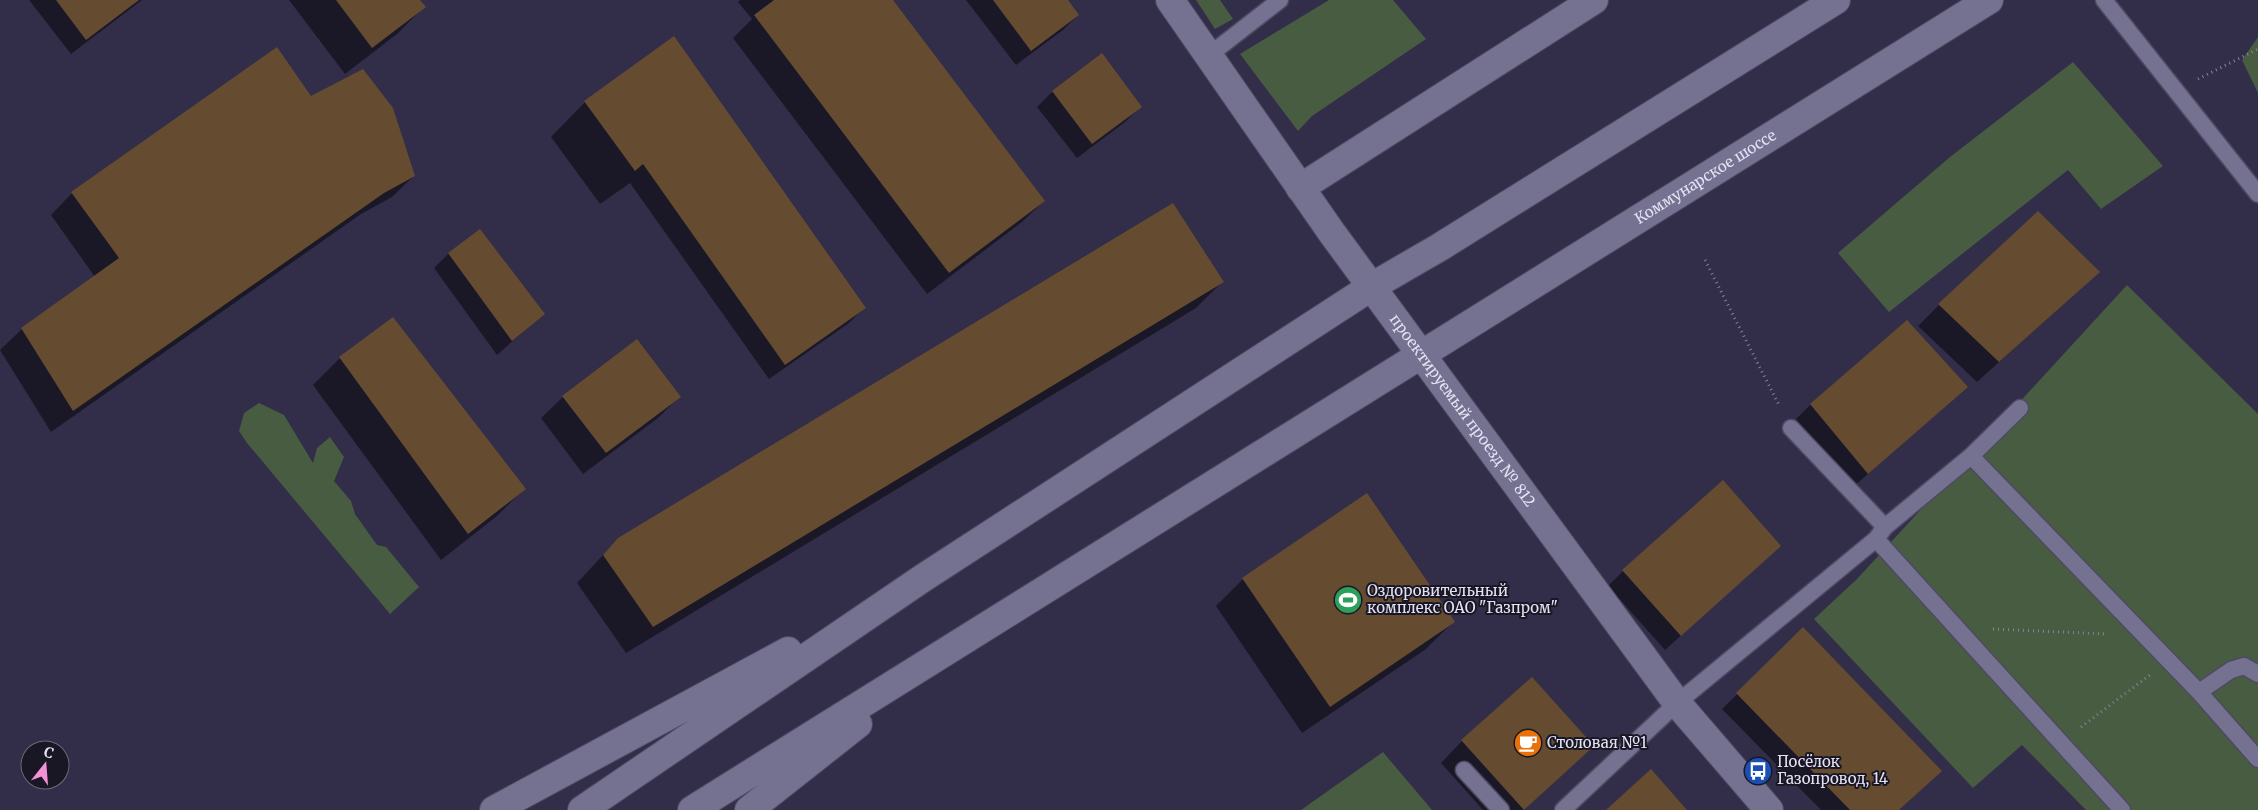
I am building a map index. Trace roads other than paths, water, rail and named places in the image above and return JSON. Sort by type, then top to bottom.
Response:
[{"type":"main road","name":"проектируемый проезд № 812","points":[[1170,0],[1300,188],[1420,354],[1678,703],[1768,810]]},
{"type":"main road","points":[[1300,188],[1594,0]]},
{"type":"main road","points":[[582,810],[923,578],[1371,287],[1440,247],[1836,0]]},
{"type":"main road","name":"Коммунарское шоссе","points":[[967,637],[1990,0]]},
{"type":"main road","points":[[494,810],[923,578]]},
{"type":"main road","points":[[692,810],[967,637]]},
{"type":"main road","points":[[750,810],[967,637]]},
{"type":"lane","points":[[1208,56],[1280,0]]},
{"type":"lane","points":[[2104,0],[2258,194]]},
{"type":"lane","points":[[1563,810],[1678,703],[1971,456],[2020,408]]},
{"type":"lane","points":[[1791,428],[1955,627],[2122,810]]},
{"type":"lane","points":[[1971,456],[2199,692],[2258,759]]},
{"type":"lane","points":[[2199,692],[2231,670],[2244,666],[2258,674]]},
{"type":"lane","points":[[1464,770],[1501,810]]},
{"type":"place","name":"Оздоровительный комплекс ОАО \"Газпром\"","points":[[1348,600]]},
{"type":"place","name":"Столовая №1","points":[[1528,743]]},
{"type":"place","name":"Посёлок Газопровод, 14","points":[[1758,771]]}]
